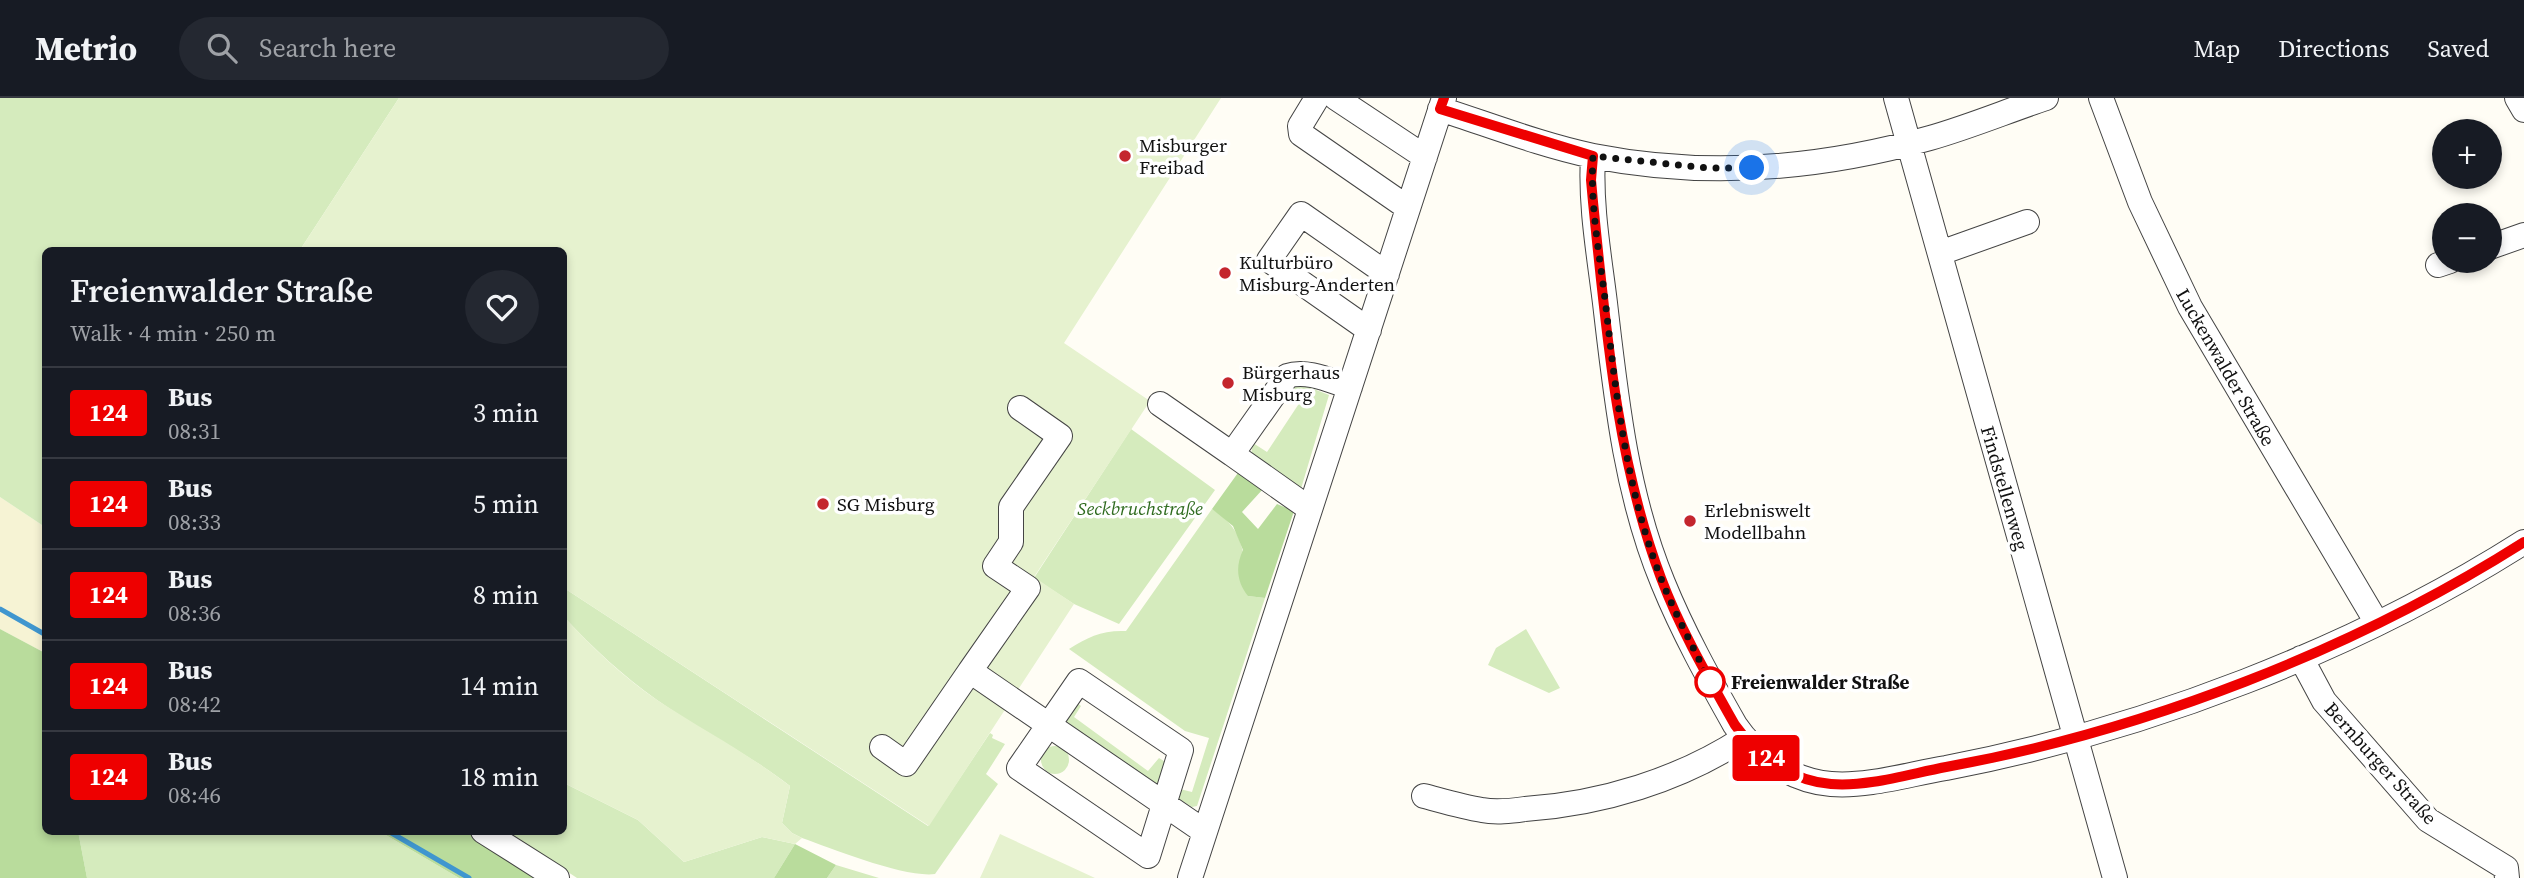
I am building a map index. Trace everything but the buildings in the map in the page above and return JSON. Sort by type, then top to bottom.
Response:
[{"type":"street","points":[[1317,98],[1300,126],[1301,134],[1408,208]]},
{"type":"street","points":[[1336,98],[1425,157]]},
{"type":"street","name":"Findstellenweg","points":[[1896,98],[2115,878]]},
{"type":"street","points":[[1190,878],[1442,104],[1593,156],[1707,168],[1774,167],[1837,160],[1908,144],[2046,98]]},
{"type":"street","name":"Luckenwalder Straße","points":[[2101,98],[2140,202],[2190,307],[2377,623]]},
{"type":"street","points":[[1593,156],[1591,180],[1619,414],[1632,483],[1653,555],[1672,604],[1707,676],[1744,738],[1760,754],[1792,773],[1829,784],[1850,784],[1986,760],[2075,738],[2225,688],[2301,658],[2444,589],[2524,542]]},
{"type":"street","points":[[1368,330],[1269,260],[1301,214],[1387,274]]},
{"type":"street","points":[[1940,253],[2027,222]]},
{"type":"street","points":[[2502,243],[2524,235]]},
{"type":"street","points":[[1232,454],[1287,376],[1295,373],[1307,374],[1350,387]]},
{"type":"street","points":[[1160,404],[1310,509]]},
{"type":"street","points":[[882,747],[906,764],[1028,588],[995,566],[1011,542],[1011,507],[1060,436],[1020,408]]},
{"type":"street","name":"Bernburger Straße","points":[[2301,658],[2324,701],[2428,820],[2506,868],[2507,878]]},
{"type":"street","points":[[970,671],[1205,832]]},
{"type":"street","points":[[1079,681],[1181,750],[1165,804],[1148,856],[1019,768],[1079,681]]},
{"type":"street","points":[[1424,796],[1483,811],[1563,805],[1625,791],[1680,772],[1716,756],[1744,738]]},
{"type":"street","points":[[489,835],[557,878]]},
{"type":"shaded area","points":[[0,497],[42,525],[42,651],[0,629]]},
{"type":"green space","points":[[0,98],[399,98],[302,247],[42,247],[42,525],[0,497]]},
{"type":"green space","name":"SG Misburg","points":[[399,98],[1221,98],[1064,343],[1150,401],[1034,577],[1074,604],[929,826],[567,590],[567,247],[302,247]]},
{"type":"green space","points":[[1301,384],[1329,395],[1300,492],[1251,455],[1253,443],[1267,452],[1302,399],[1289,390]]},
{"type":"green space","name":"Seckbruchstraße","points":[[1131,429],[1215,490],[1119,624],[1074,604],[1034,578]]},
{"type":"green space","points":[[1240,470],[1263,489],[1242,512],[1258,529],[1277,504],[1294,511],[1265,598],[1248,596],[1244,591],[1238,568],[1243,550],[1233,526],[1212,509]]},
{"type":"green space","points":[[1212,509],[1232,526],[1238,536],[1244,558],[1248,596],[1265,598],[1197,806],[1192,807],[1177,795],[1180,789],[1192,792],[1209,738],[1185,731],[1069,649],[1096,635],[1126,631]]},
{"type":"green space","points":[[567,590],[928,826],[990,733],[992,738],[1005,744],[986,774],[998,784],[935,874],[906,872],[850,855],[792,833],[782,823],[790,786],[644,691],[597,651],[567,620]]},
{"type":"green space","points":[[567,620],[609,662],[647,693],[790,786],[782,823],[802,838],[795,844],[762,837],[684,862],[638,820],[567,784]]},
{"type":"green space","points":[[0,629],[42,651],[42,835],[79,835],[87,878],[0,878]]},
{"type":"green space","points":[[1526,629],[1560,688],[1549,693],[1488,665],[1496,648]]},
{"type":"green space","points":[[1076,702],[1081,706],[1074,717],[1148,771],[1159,758],[1167,763],[1159,789],[1063,719]]},
{"type":"green space","points":[[1055,746],[1065,750],[1069,760],[1065,770],[1055,774],[1045,770],[1041,760],[1045,750]]},
{"type":"green space","points":[[567,784],[638,820],[684,862],[762,837],[795,844],[774,878],[577,878],[512,835],[567,835]]},
{"type":"green space","points":[[1000,834],[1095,878],[980,878]]},
{"type":"green space","points":[[79,835],[386,835],[459,878],[87,878]]},
{"type":"green space","points":[[386,835],[475,835],[546,878],[459,878]]},
{"type":"green space","points":[[795,844],[836,865],[827,878],[774,878]]},
{"type":"green space","points":[[836,865],[879,878],[827,878]]},
{"type":"waterway","points":[[0,609],[42,633]]},
{"type":"waterway","points":[[395,835],[469,878]]},
{"type":"bus line","name":"124","points":[[1444,98],[1440,109],[1593,156],[1593,202],[1619,414],[1629,473],[1653,555],[1683,628],[1735,725],[1760,754],[1806,779],[1829,784],[1850,784],[1898,777],[2052,744],[2148,715],[2301,658],[2444,589],[2524,542]]},
{"type":"place","name":"Misburger Freibad","points":[[1125,156]]},
{"type":"place","name":"Kulturbüro Misburg-Anderten","points":[[1225,273]]},
{"type":"place","name":"Bürgerhaus Misburg","points":[[1228,383]]},
{"type":"place","name":"SG Misburg","points":[[823,504]]},
{"type":"place","name":"Erlebniswelt Modellbahn","points":[[1690,521]]},
{"type":"place","name":"Freienwalder Straße","points":[[1710,682]]},
{"type":"route","points":[[1710,682],[1662,581],[1627,463],[1591,180],[1593,156],[1707,168],[1752,168]]}]
